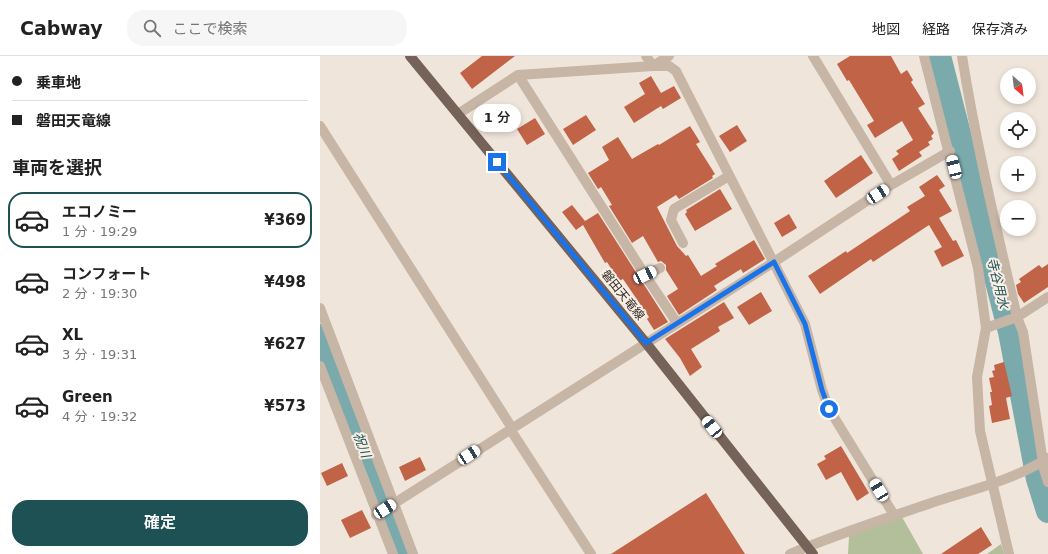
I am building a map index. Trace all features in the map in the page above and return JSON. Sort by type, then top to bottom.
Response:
[{"type":"main road","name":"磐田天竜線","points":[[410,56],[646,343],[810,550]]},
{"type":"street","points":[[646,56],[653,66]]},
{"type":"street","points":[[653,66],[669,56]]},
{"type":"street","points":[[813,56],[891,185]]},
{"type":"street","points":[[924,56],[950,152],[978,268],[986,328],[977,377],[980,430],[1009,554]]},
{"type":"street","points":[[962,56],[1010,320],[1023,332],[1046,459],[1048,482]]},
{"type":"street","points":[[458,114],[518,75],[653,66],[669,66],[676,71],[805,324],[822,390],[829,409],[894,515]]},
{"type":"street","points":[[518,75],[677,323]]},
{"type":"street","points":[[320,126],[591,554]]},
{"type":"street","points":[[376,515],[774,262],[891,185],[950,152]]},
{"type":"street","points":[[683,243],[671,220],[674,209],[729,176]]},
{"type":"street","points":[[645,275],[660,268]]},
{"type":"street","points":[[986,328],[1010,320],[1048,297]]},
{"type":"street","points":[[320,308],[413,554]]},
{"type":"street","points":[[320,366],[376,515],[393,554]]},
{"type":"street","points":[[790,554],[810,550],[894,515],[992,483],[1029,469],[1046,459]]},
{"type":"green space","points":[[902,517],[923,554],[848,554],[849,536]]},
{"type":"green space","points":[[1001,544],[1004,554],[987,554]]},
{"type":"building","points":[[482,56],[515,56],[472,89],[460,73]]},
{"type":"building","points":[[850,56],[891,56],[901,74],[907,70],[913,80],[911,82],[925,104],[918,108],[934,133],[931,136],[933,139],[928,142],[930,145],[919,152],[922,156],[899,171],[892,159],[899,154],[896,151],[913,140],[902,121],[875,138],[867,125],[874,121],[849,80],[847,81],[837,64]]},
{"type":"building","points":[[651,76],[661,93],[674,86],[681,98],[663,109],[661,106],[634,123],[624,107],[645,94],[639,83]]},
{"type":"building","points":[[586,115],[596,130],[573,145],[563,129]]},
{"type":"building","points":[[535,118],[545,134],[527,145],[517,129]]},
{"type":"building","points":[[737,125],[747,141],[730,152],[719,136]]},
{"type":"building","points":[[690,126],[700,142],[696,144],[715,174],[712,176],[713,178],[679,199],[676,195],[657,207],[677,246],[686,256],[688,255],[701,276],[717,266],[715,264],[754,240],[765,259],[743,273],[741,269],[714,286],[717,290],[679,315],[667,296],[678,289],[666,270],[666,265],[661,261],[658,262],[643,236],[632,243],[609,206],[612,205],[601,187],[598,189],[588,173],[609,160],[602,147],[618,137],[632,159]]},
{"type":"building","points":[[861,155],[873,173],[836,198],[824,181]]},
{"type":"building","points":[[937,175],[945,186],[939,190],[952,211],[939,218],[953,241],[956,240],[964,256],[942,267],[934,251],[942,247],[929,225],[873,262],[871,259],[820,294],[808,276],[846,251],[847,253],[910,211],[907,207],[925,196],[919,187]]},
{"type":"building","points":[[720,189],[732,209],[695,231],[685,214],[687,212],[686,210]]},
{"type":"building","points":[[572,205],[585,221],[598,213],[668,322],[654,330],[647,319],[649,317],[623,279],[619,281],[607,262],[605,263],[583,225],[576,230],[562,212]]},
{"type":"building","points":[[789,214],[797,228],[782,237],[774,223]]},
{"type":"building","points":[[1048,264],[1048,287],[1024,303],[1018,294],[1016,285],[1021,282],[1019,279],[1039,265],[1042,268]]},
{"type":"building","points":[[761,292],[772,311],[749,325],[737,307]]},
{"type":"building","points":[[724,302],[734,318],[718,327],[720,331],[691,349],[702,367],[690,376],[680,358],[665,339]]},
{"type":"building","points":[[1004,362],[1012,396],[1006,398],[1010,419],[992,423],[989,406],[992,405],[990,392],[992,392],[989,378],[994,377],[992,371],[995,370],[994,365]]},
{"type":"building","points":[[841,446],[869,493],[857,501],[841,472],[826,480],[817,464],[826,459],[824,456]]},
{"type":"building","points":[[420,457],[426,470],[405,481],[399,467]]},
{"type":"building","points":[[342,463],[348,476],[327,486],[321,473]]},
{"type":"building","points":[[706,493],[745,554],[611,554]]},
{"type":"building","points":[[362,510],[371,528],[350,538],[341,520]]},
{"type":"building","points":[[981,527],[992,545],[978,554],[941,554]]},
{"type":"waterway","name":"寺谷用水","points":[[939,56],[1010,332],[1038,479],[1048,511]]},
{"type":"waterway","name":"祝川","points":[[320,336],[350,420],[403,554]]},
{"type":"route","points":[[497,162],[646,343],[774,262],[805,324],[822,390],[829,409]]}]
